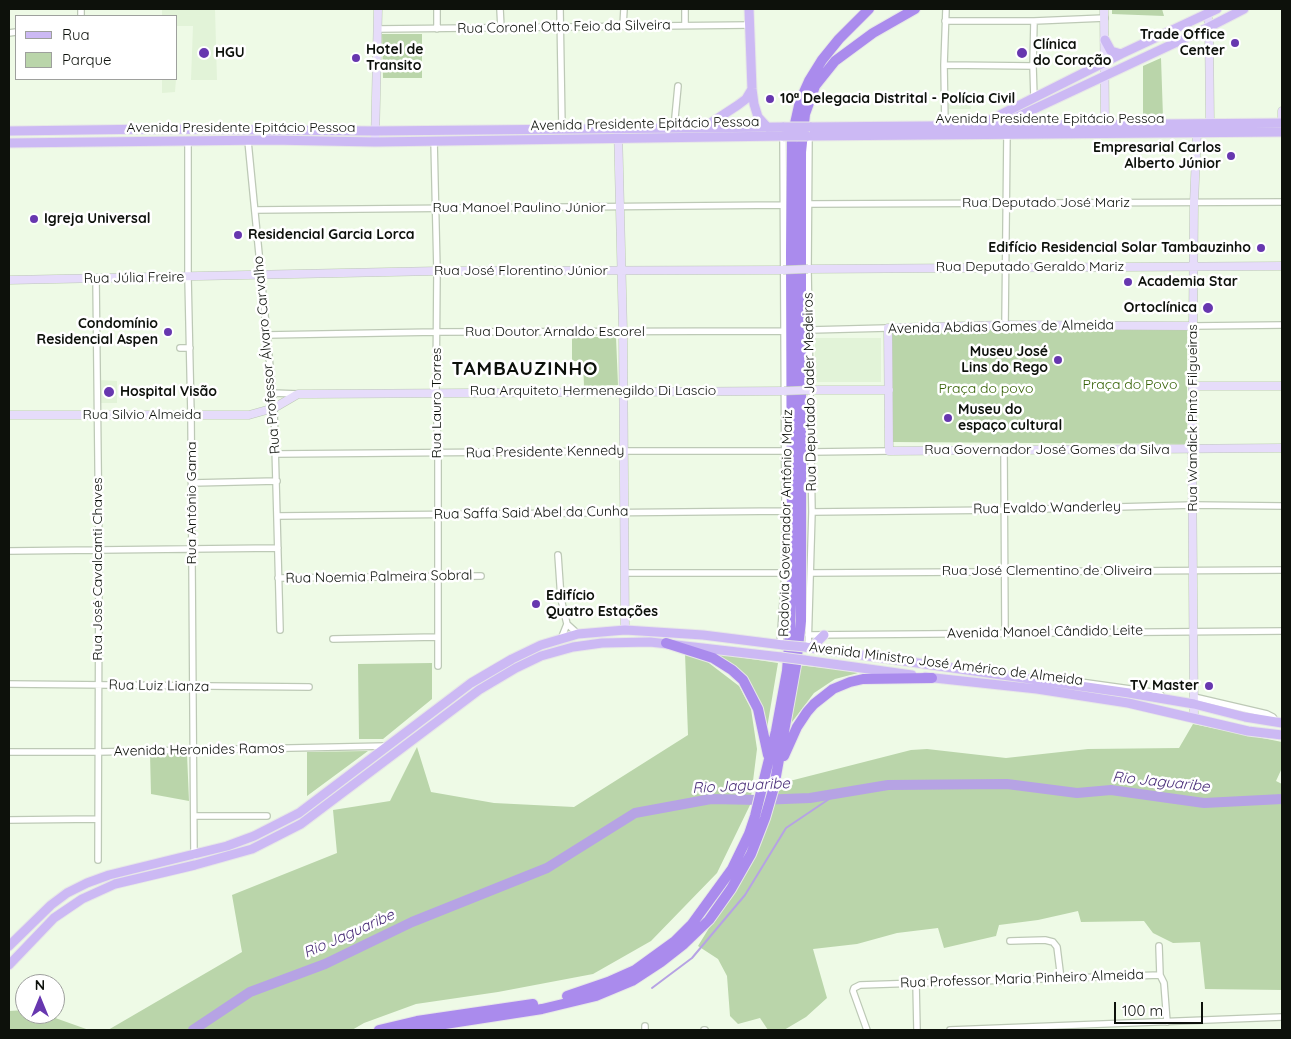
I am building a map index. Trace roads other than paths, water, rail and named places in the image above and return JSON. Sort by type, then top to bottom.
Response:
[{"type":"highway","name":"Rodovia Governador Antônio Mariz","points":[[406,1030],[542,1010],[596,996],[632,981],[684,944],[709,920],[740,874],[750,854],[769,786],[769,761],[786,671],[792,586],[790,253],[792,137],[800,101],[809,81],[822,60],[839,39],[869,9]]},
{"type":"highway","name":"Rodovia Governador Antônio Mariz","points":[[769,786],[776,775],[796,665],[801,621],[801,152],[805,114],[815,86],[835,61],[873,33],[915,9]]},
{"type":"highway","points":[[666,644],[713,658],[732,670],[743,680],[758,709],[769,761]]},
{"type":"highway","points":[[776,775],[797,728],[814,704],[833,689],[863,679],[932,678]]},
{"type":"highway","name":"Rodovia Governador Antônio Mariz","points":[[379,1030],[417,1021],[537,1004],[578,994],[635,970],[675,941],[706,907],[732,869],[749,834],[760,817]]},
{"type":"main road","points":[[749,9],[752,89],[758,117],[768,128]]},
{"type":"main road","points":[[987,133],[997,126],[1244,9]]},
{"type":"main road","points":[[977,126],[1211,10]]},
{"type":"main road","points":[[1105,40],[1111,51],[1121,54]]},
{"type":"main road","points":[[703,128],[746,99],[752,89]]},
{"type":"main road","name":"Avenida Presidente Epitácio Pessoa","points":[[9,143],[188,141],[375,142],[619,133],[1007,133],[1193,129],[1210,123],[1282,123]]},
{"type":"main road","name":"Avenida Presidente Epitácio Pessoa","points":[[809,133],[945,126],[1105,126],[1282,132]]},
{"type":"main road","name":"Avenida Presidente Epitácio Pessoa","points":[[9,132],[157,129],[375,131],[562,129],[619,133],[674,128],[768,128],[783,132]]},
{"type":"main road","name":"Avenida Ministro José Américo de Almeida","points":[[9,946],[37,918],[67,894],[87,883],[109,875],[194,855],[254,836],[291,818],[471,683],[493,669],[540,645],[578,634],[625,630],[686,634],[810,647],[1164,699],[1194,701],[1245,717],[1279,722]]},
{"type":"main road","points":[[810,647],[824,635]]},
{"type":"main road","name":"Avenida Ministro José Américo de Almeida","points":[[9,964],[47,924],[82,899],[115,884],[252,849],[302,824],[479,690],[541,656],[590,645],[633,642],[666,644],[781,657],[932,678],[1035,689],[1128,702],[1248,731],[1282,735]]},
{"type":"main road","points":[[1035,689],[1037,679]]},
{"type":"main road","points":[[1248,731],[1266,730],[1279,722]]},
{"type":"main road","points":[[37,918],[39,924],[47,924]]},
{"type":"street","points":[[375,142],[378,9]]},
{"type":"street","points":[[437,9],[437,29]]},
{"type":"street","points":[[500,9],[500,28]]},
{"type":"street","points":[[560,9],[562,129]]},
{"type":"street","points":[[623,26],[624,9]]},
{"type":"street","points":[[685,9],[685,25]]},
{"type":"street","points":[[945,126],[944,65],[946,9]]},
{"type":"street","points":[[1104,9],[1106,62],[1105,126]]},
{"type":"street","points":[[1210,123],[1209,27],[1211,10]]},
{"type":"street","points":[[945,21],[1034,21],[1105,18]]},
{"type":"street","points":[[1034,21],[1032,66],[1034,98]]},
{"type":"street","name":"Rua Coronel Otto Feio da Silveira","points":[[378,28],[750,25]]},
{"type":"street","points":[[944,65],[1032,66]]},
{"type":"street","points":[[674,128],[678,86]]},
{"type":"street","points":[[1282,111],[1282,123]]},
{"type":"street","name":"Rua Wandick Pinto Filgueiras","points":[[1193,129],[1192,449],[1194,701]]},
{"type":"street","name":"Rua Deputado Jader Medeiros","points":[[781,644],[785,573],[782,270],[783,132]]},
{"type":"street","points":[[619,133],[623,331],[625,630]]},
{"type":"street","name":"Rua Deputado Jader Medeiros","points":[[809,133],[808,269],[812,512],[808,635],[810,647]]},
{"type":"street","points":[[1005,325],[1008,203],[1007,133]]},
{"type":"street","name":"Rua Lauro Torres","points":[[434,140],[434,208],[437,271],[438,666]]},
{"type":"street","name":"Rua Antônio Gama","points":[[188,141],[195,865]]},
{"type":"street","name":"Rua Professor Álvaro Carvalho","points":[[248,141],[274,408],[280,630]]},
{"type":"street","name":"Rua Deputado José Mariz","points":[[809,204],[1282,202]]},
{"type":"street","name":"Rua Manoel Paulino Júnior","points":[[255,210],[783,205]]},
{"type":"street","name":"Rua Deputado Geraldo Mariz","points":[[782,270],[1282,266]]},
{"type":"street","name":"Rua José Florentino Júnior","points":[[260,274],[437,271],[782,270]]},
{"type":"street","name":"Rua Júlia Freire","points":[[9,280],[260,274]]},
{"type":"street","name":"Rua José Cavalcanti Chaves","points":[[96,278],[99,551],[98,860]]},
{"type":"street","name":"Avenida Abdias Gomes de Almeida","points":[[810,330],[1005,325],[1193,326]]},
{"type":"street","points":[[1193,326],[1282,325]]},
{"type":"street","points":[[888,328],[889,451]]},
{"type":"street","name":"Rua Doutor Arnaldo Escorel","points":[[266,335],[437,332],[783,331]]},
{"type":"street","points":[[180,348],[190,348]]},
{"type":"street","points":[[1193,386],[1282,386]]},
{"type":"street","name":"Rua Arquiteto Hermenegildo Di Lascio","points":[[272,393],[889,390]]},
{"type":"street","name":"Rua Arquiteto Hermenegildo Di Lascio","points":[[274,408],[298,394]]},
{"type":"street","name":"Rua Silvio Almeida","points":[[9,415],[249,415],[274,408]]},
{"type":"street","name":"Rua Governador José Gomes da Silva","points":[[811,452],[1282,448]]},
{"type":"street","points":[[1004,450],[1005,632]]},
{"type":"street","name":"Rua Presidente Kennedy","points":[[276,454],[784,451]]},
{"type":"street","points":[[192,483],[276,481]]},
{"type":"street","name":"Rua Evaldo Wanderley","points":[[812,512],[1003,510],[1193,505],[1282,506]]},
{"type":"street","name":"Rua Saffa Said Abel da Cunha","points":[[278,516],[785,510]]},
{"type":"street","points":[[9,551],[278,548]]},
{"type":"street","points":[[558,555],[559,580],[567,624],[561,638]]},
{"type":"street","name":"Rua José Clementino de Oliveira","points":[[811,573],[1282,570]]},
{"type":"street","points":[[625,573],[785,573]]},
{"type":"street","name":"Rua Noemia Palmeira Sobral","points":[[278,578],[480,576]]},
{"type":"street","points":[[567,624],[578,634]]},
{"type":"street","name":"Avenida Manoel Cândido Leite","points":[[808,635],[1282,631]]},
{"type":"street","points":[[333,639],[437,637]]},
{"type":"street","points":[[810,647],[1159,693],[1164,699]]},
{"type":"street","name":"Rua Luiz Lianza","points":[[9,684],[309,688]]},
{"type":"street","points":[[1194,718],[1194,701],[1267,714],[1279,722]]},
{"type":"street","points":[[1238,708],[1245,717]]},
{"type":"street","name":"Avenida Heronides Ramos","points":[[9,752],[388,746]]},
{"type":"street","points":[[194,816],[267,816]]},
{"type":"street","points":[[9,820],[98,819]]},
{"type":"street","points":[[1010,941],[1045,940],[1054,942],[1057,947],[1061,978]]},
{"type":"street","points":[[1159,946],[1160,975]]},
{"type":"street","points":[[9,956],[9,964]]},
{"type":"street","name":"Rua Professor Maria Pinheiro Almeida","points":[[867,1030],[853,991],[856,986],[866,984],[1160,975],[1164,983],[1167,1022]]},
{"type":"street","points":[[916,983],[917,1030]]},
{"type":"street","points":[[950,1030],[1282,1017]]},
{"type":"waterway","name":"Rio Jaguaribe","points":[[193,1030],[250,992],[325,964],[412,922],[547,868],[635,813],[711,799],[810,798],[888,785],[1007,784],[1077,793],[1111,790],[1204,803],[1282,799]]},
{"type":"waterway","points":[[652,988],[692,958],[745,895],[786,828],[838,793]]},
{"type":"place","name":"Trade Office Center","points":[[1235,43]]},
{"type":"place","name":"HGU","points":[[204,53]]},
{"type":"place","name":"Clínica do Coração","points":[[1022,53]]},
{"type":"place","name":"Hotel de Transito","points":[[356,58]]},
{"type":"place","name":"10ª Delegacia Distrital - Polícia Civil","points":[[770,99]]},
{"type":"place","name":"Empresarial Carlos Alberto Júnior","points":[[1231,156]]},
{"type":"place","name":"Igreja Universal","points":[[34,219]]},
{"type":"place","name":"Residencial Garcia Lorca","points":[[238,235]]},
{"type":"place","name":"Edifício Residencial Solar Tambauzinho","points":[[1261,248]]},
{"type":"place","name":"Academia Star","points":[[1128,282]]},
{"type":"place","name":"Ortoclínica","points":[[1208,308]]},
{"type":"place","name":"Condomínio Residencial Aspen","points":[[168,332]]},
{"type":"place","name":"Museu José Lins do Rego","points":[[1058,360]]},
{"type":"place","name":"Hospital Visão","points":[[109,392]]},
{"type":"place","name":"Museu do espaço cultural","points":[[948,418]]},
{"type":"place","name":"Edifício Quatro Estações","points":[[536,604]]},
{"type":"place","name":"TV Master","points":[[1209,686]]},
{"type":"district","name":"TAMBAUZINHO","points":[[525,369]]},
{"type":"park label","name":"Praça do Povo","points":[[1130,385]]},
{"type":"park label","name":"Praça do povo","points":[[986,389]]}]
